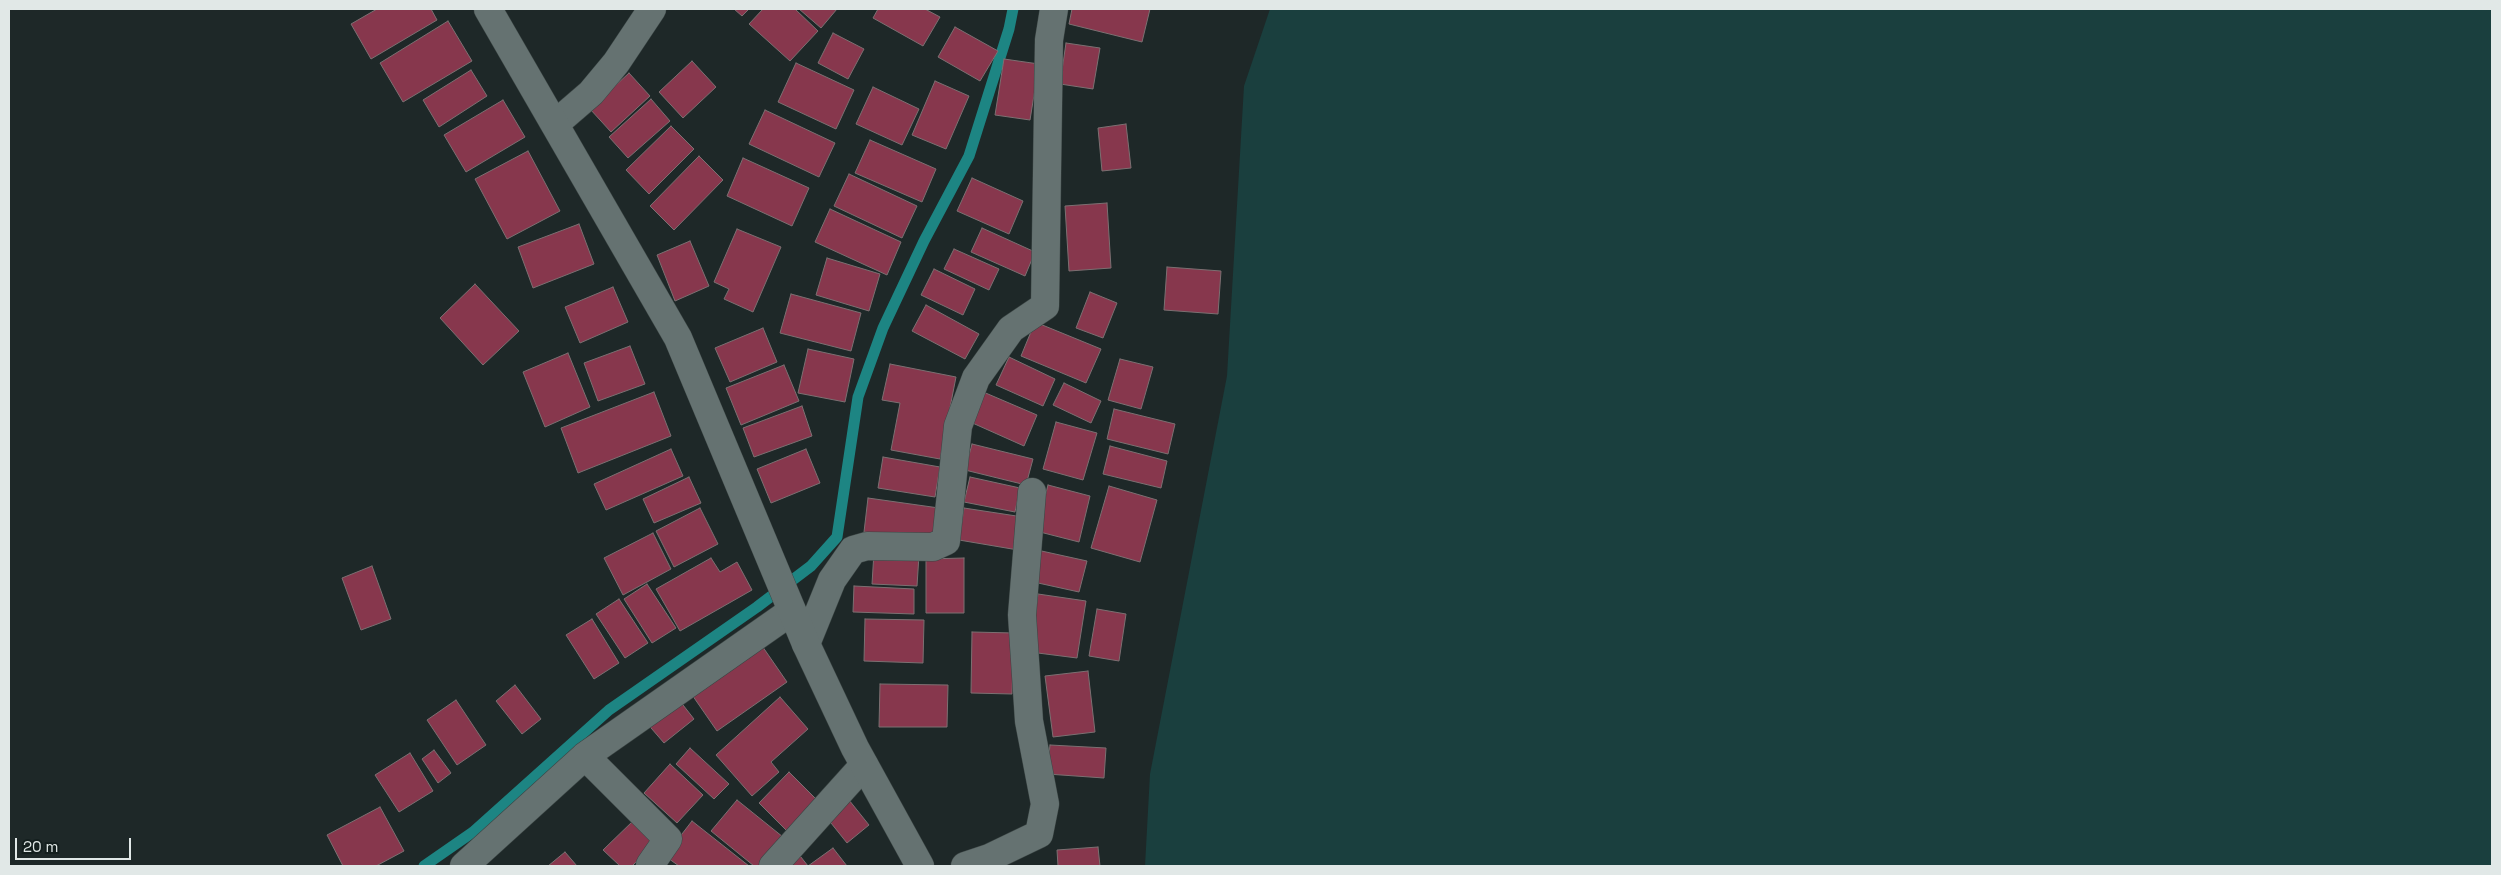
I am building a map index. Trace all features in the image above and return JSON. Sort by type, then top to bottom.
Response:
[{"type":"street","points":[[488,9],[678,338],[806,644],[864,765],[920,866]]},
{"type":"street","points":[[554,124],[591,93],[616,63],[652,9]]},
{"type":"street","points":[[806,644],[832,580],[853,550],[867,546],[933,547],[946,541],[958,426],[976,378],[1011,329],[1045,306],[1049,40],[1054,9]]},
{"type":"street","points":[[965,866],[988,858],[1039,834],[1045,804],[1029,720],[1022,615],[1032,492]]},
{"type":"street","points":[[464,866],[585,756],[792,611]]},
{"type":"street","points":[[585,756],[668,839],[650,865],[652,866]]},
{"type":"street","points":[[773,866],[864,765]]},
{"type":"shaded area","points":[[1270,9],[2492,9],[2492,866],[1145,866],[1150,774],[1227,376],[1244,86]]},
{"type":"building","points":[[377,9],[431,9],[437,20],[371,59],[351,24]]},
{"type":"building","points":[[734,9],[749,9],[742,16]]},
{"type":"building","points":[[763,9],[795,9],[818,31],[790,61],[749,24]]},
{"type":"building","points":[[799,9],[837,9],[821,28]]},
{"type":"building","points":[[878,9],[925,9],[940,17],[923,46],[873,18]]},
{"type":"building","points":[[1072,9],[1150,9],[1142,42],[1069,24]]},
{"type":"building","points":[[448,21],[472,61],[403,102],[380,63]]},
{"type":"building","points":[[955,27],[998,51],[980,81],[938,57]]},
{"type":"building","points":[[833,33],[864,49],[848,79],[818,63]]},
{"type":"building","points":[[1066,43],[1100,48],[1093,89],[1060,84]]},
{"type":"building","points":[[1004,59],[1039,64],[1030,120],[995,115]]},
{"type":"building","points":[[692,61],[716,87],[683,118],[659,92]]},
{"type":"building","points":[[796,63],[854,90],[836,129],[778,102]]},
{"type":"building","points":[[471,70],[487,96],[439,127],[423,100]]},
{"type":"building","points":[[629,73],[650,96],[611,132],[590,109]]},
{"type":"building","points":[[935,81],[969,96],[946,149],[912,135]]},
{"type":"building","points":[[873,87],[919,109],[902,145],[856,124]]},
{"type":"building","points":[[651,99],[670,121],[628,158],[609,137]]},
{"type":"building","points":[[503,100],[525,137],[466,172],[444,135]]},
{"type":"building","points":[[765,110],[835,143],[819,177],[749,144]]},
{"type":"building","points":[[1126,124],[1131,168],[1102,171],[1098,128]]},
{"type":"building","points":[[671,126],[694,149],[649,194],[626,170]]},
{"type":"building","points":[[870,140],[936,169],[922,202],[855,173]]},
{"type":"building","points":[[528,151],[560,211],[507,239],[475,179]]},
{"type":"building","points":[[699,156],[723,180],[674,230],[650,206]]},
{"type":"building","points":[[743,158],[809,188],[792,226],[727,196]]},
{"type":"building","points":[[849,174],[917,206],[902,238],[834,206]]},
{"type":"building","points":[[972,178],[1023,201],[1009,234],[957,211]]},
{"type":"building","points":[[1107,203],[1111,268],[1069,271],[1065,206]]},
{"type":"building","points":[[830,209],[901,242],[887,275],[815,242]]},
{"type":"building","points":[[579,224],[594,264],[533,288],[518,247]]},
{"type":"building","points":[[982,228],[1035,252],[1025,276],[971,252]]},
{"type":"building","points":[[737,229],[781,247],[753,312],[724,299],[729,289],[714,282]]},
{"type":"building","points":[[690,241],[709,286],[675,301],[657,255]]},
{"type":"building","points":[[954,249],[999,269],[989,290],[944,269]]},
{"type":"building","points":[[827,258],[880,274],[869,311],[816,295]]},
{"type":"building","points":[[1167,267],[1221,271],[1218,314],[1164,310]]},
{"type":"building","points":[[934,269],[975,289],[963,315],[921,295]]},
{"type":"building","points":[[475,284],[519,331],[483,365],[440,318]]},
{"type":"building","points":[[613,287],[628,322],[580,343],[565,307]]},
{"type":"building","points":[[1090,292],[1117,303],[1103,338],[1076,328]]},
{"type":"building","points":[[791,294],[861,313],[851,351],[780,333]]},
{"type":"building","points":[[926,305],[979,334],[965,359],[912,331]]},
{"type":"building","points":[[1035,322],[1101,349],[1086,383],[1021,356]]},
{"type":"building","points":[[763,328],[777,362],[730,382],[715,348]]},
{"type":"building","points":[[630,346],[645,384],[598,401],[584,363]]},
{"type":"building","points":[[808,349],[854,359],[845,402],[798,393]]},
{"type":"building","points":[[568,353],[590,407],[545,427],[523,372]]},
{"type":"building","points":[[1009,357],[1055,379],[1043,406],[996,385]]},
{"type":"building","points":[[1120,359],[1153,367],[1141,409],[1108,400]]},
{"type":"building","points":[[890,364],[956,377],[940,459],[891,450],[900,403],[882,400]]},
{"type":"building","points":[[784,365],[799,401],[741,425],[726,388]]},
{"type":"building","points":[[1064,383],[1101,401],[1091,423],[1053,405]]},
{"type":"building","points":[[981,391],[1037,415],[1024,446],[968,421]]},
{"type":"building","points":[[654,392],[671,436],[578,473],[561,428]]},
{"type":"building","points":[[802,406],[812,436],[754,457],[743,428]]},
{"type":"building","points":[[1114,409],[1175,424],[1168,454],[1107,439]]},
{"type":"building","points":[[1056,422],[1097,433],[1083,480],[1043,469]]},
{"type":"building","points":[[972,444],[1033,459],[1026,485],[965,470]]},
{"type":"building","points":[[1110,446],[1167,461],[1161,488],[1103,474]]},
{"type":"building","points":[[671,449],[683,476],[606,510],[594,484]]},
{"type":"building","points":[[806,449],[820,483],[771,503],[757,469]]},
{"type":"building","points":[[883,457],[940,467],[935,497],[878,488]]},
{"type":"building","points":[[689,477],[701,503],[654,523],[643,499]]},
{"type":"building","points":[[970,477],[1020,488],[1015,512],[964,502]]},
{"type":"building","points":[[1048,485],[1090,496],[1079,542],[1036,531]]},
{"type":"building","points":[[1109,486],[1157,500],[1140,562],[1091,548]]},
{"type":"building","points":[[868,498],[939,508],[935,541],[864,532]]},
{"type":"building","points":[[700,508],[718,544],[674,567],[656,531]]},
{"type":"building","points":[[964,508],[1023,517],[1018,550],[959,540]]},
{"type":"building","points":[[653,533],[671,569],[623,595],[604,558]]},
{"type":"building","points":[[1037,550],[1087,561],[1079,592],[1029,581]]},
{"type":"building","points":[[874,552],[919,555],[917,586],[872,584]]},
{"type":"building","points":[[711,558],[720,572],[737,562],[752,590],[680,631],[656,589]]},
{"type":"building","points":[[964,558],[964,613],[926,613],[926,559]]},
{"type":"building","points":[[372,566],[391,619],[361,630],[342,578]]},
{"type":"building","points":[[647,584],[676,628],[652,643],[624,599]]},
{"type":"building","points":[[854,586],[914,589],[914,614],[853,612]]},
{"type":"building","points":[[1038,594],[1086,601],[1077,658],[1030,652]]},
{"type":"building","points":[[619,599],[648,643],[625,658],[596,614]]},
{"type":"building","points":[[1097,609],[1126,614],[1119,661],[1089,656]]},
{"type":"building","points":[[592,619],[619,663],[594,679],[566,635]]},
{"type":"building","points":[[865,619],[924,620],[923,663],[864,661]]},
{"type":"building","points":[[972,632],[1014,633],[1012,694],[971,693]]},
{"type":"building","points":[[758,640],[787,682],[717,731],[688,689]]},
{"type":"building","points":[[1088,671],[1095,732],[1053,737],[1045,676]]},
{"type":"building","points":[[880,684],[948,685],[947,727],[879,727]]},
{"type":"building","points":[[515,685],[541,719],[522,734],[496,701]]},
{"type":"building","points":[[676,696],[694,719],[664,743],[645,721]]},
{"type":"building","points":[[780,697],[808,729],[771,762],[779,772],[752,796],[716,755]]},
{"type":"building","points":[[456,700],[486,745],[457,765],[427,720]]},
{"type":"building","points":[[1050,745],[1106,748],[1104,778],[1047,774]]},
{"type":"building","points":[[690,748],[729,784],[714,799],[676,764]]},
{"type":"building","points":[[434,750],[451,773],[438,783],[422,759]]},
{"type":"building","points":[[410,753],[433,791],[399,812],[375,775]]},
{"type":"building","points":[[670,764],[703,795],[677,823],[644,793]]},
{"type":"building","points":[[789,772],[820,803],[789,833],[759,803]]},
{"type":"building","points":[[737,800],[783,837],[759,866],[754,866],[711,831]]},
{"type":"building","points":[[849,800],[869,825],[847,843],[827,818]]},
{"type":"building","points":[[380,807],[404,851],[376,866],[343,866],[327,835]]},
{"type":"building","points":[[634,820],[655,843],[632,866],[620,866],[603,850]]},
{"type":"building","points":[[692,821],[749,866],[679,866],[665,856]]},
{"type":"building","points":[[1098,847],[1100,866],[1058,866],[1057,850]]},
{"type":"building","points":[[833,848],[847,866],[808,866]]},
{"type":"building","points":[[565,852],[577,866],[548,866]]},
{"type":"building","points":[[797,852],[808,866],[778,866]]},
{"type":"waterway","points":[[424,866],[473,832],[609,710],[757,607],[811,566],[837,537],[858,397],[883,328],[924,241],[969,156],[1009,29],[1013,9]]}]
